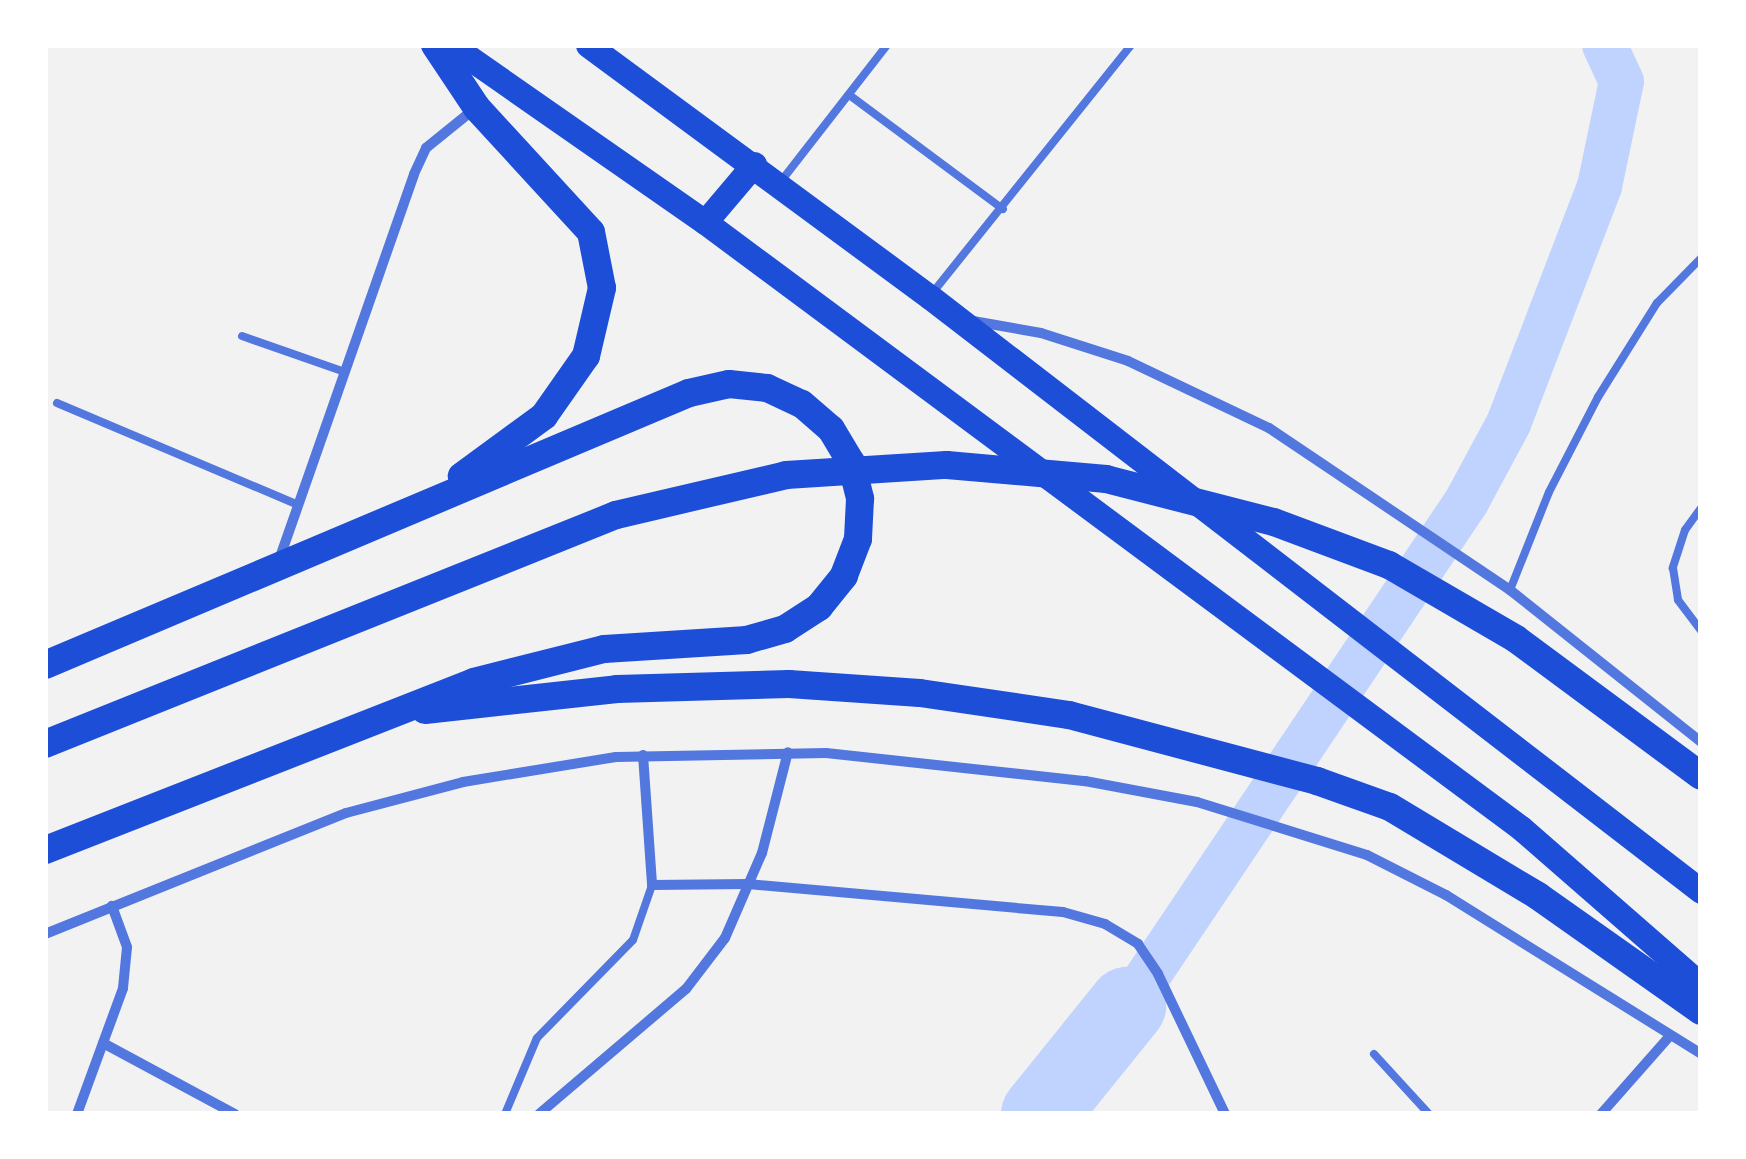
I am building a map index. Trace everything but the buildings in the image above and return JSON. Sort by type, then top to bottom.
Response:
[{"type":"highway","points":[[424,503],[544,416],[586,356],[602,288],[592,232],[476,108],[434,45]]},
{"type":"highway","points":[[45,665],[690,392],[730,384],[768,388],[802,404],[831,430],[851,462],[860,499],[858,539],[844,576],[819,607],[786,629],[748,640],[604,649],[474,682],[376,716],[45,850]]},
{"type":"highway","points":[[45,744],[616,515],[786,475],[947,465],[1106,479],[1274,522],[1389,565],[1516,638],[1701,776]]},
{"type":"highway","points":[[376,716],[617,689],[789,684],[920,693],[1069,715],[1300,776],[1390,807],[1538,896],[1701,1011]]},
{"type":"main road","points":[[451,45],[705,222],[1521,828],[1701,986]]},
{"type":"main road","points":[[588,45],[930,297],[1701,891]]},
{"type":"main road","points":[[705,222],[754,164]]},
{"type":"street","points":[[277,566],[426,148],[476,108]]},
{"type":"street","points":[[957,318],[1041,333],[1128,361],[1269,428],[1510,590],[1701,742]]},
{"type":"street","points":[[539,1114],[686,989],[725,938],[748,884],[788,752]]},
{"type":"street","points":[[45,934],[346,813],[463,782],[643,755],[788,752],[1085,781],[1295,830],[1367,855],[1446,895],[1668,1038],[1701,1054]]},
{"type":"street","points":[[643,755],[652,885],[748,884],[1063,912],[1105,924],[1138,944],[1158,974],[1225,1114]]},
{"type":"street","points":[[78,1114],[123,988],[128,947],[112,906]]},
{"type":"street","points":[[1601,1114],[1668,1038]]},
{"type":"street","points":[[103,1044],[236,1114]]},
{"type":"lane","points":[[779,183],[852,97],[887,45]]},
{"type":"lane","points":[[930,297],[1131,45]]},
{"type":"lane","points":[[852,97],[1003,208]]},
{"type":"lane","points":[[1510,590],[1549,492],[1598,397],[1658,303],[1701,258]]},
{"type":"lane","points":[[242,336],[346,372]]},
{"type":"lane","points":[[57,403],[298,505]]},
{"type":"lane","points":[[1701,508],[1685,530],[1673,568],[1678,600],[1701,630]]},
{"type":"lane","points":[[505,1114],[537,1038],[633,940],[652,885]]},
{"type":"lane","points":[[1374,1054],[1429,1114]]},
{"type":"waterway","points":[[1127,1006],[1466,501],[1508,423],[1599,186],[1621,81],[1604,45]]},
{"type":"waterway","points":[[1040,1114],[1127,1006]]}]
